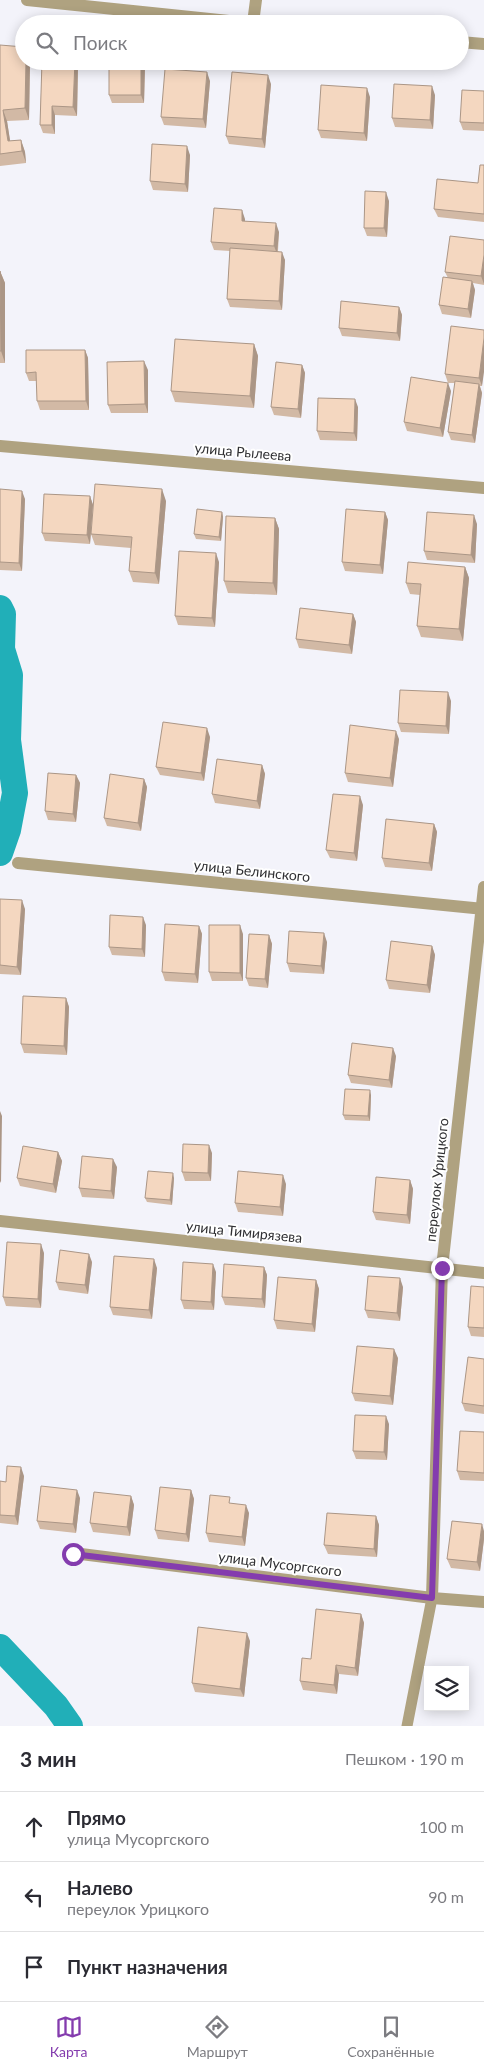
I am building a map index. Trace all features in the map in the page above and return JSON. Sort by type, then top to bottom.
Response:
[{"type":"street","points":[[27,0],[175,15]]},
{"type":"street","points":[[255,15],[256,0]]},
{"type":"street","points":[[469,43],[484,44]]},
{"type":"street","name":"улица Рылеева","points":[[0,446],[484,488]]},
{"type":"street","name":"улица Белинского","points":[[18,863],[483,909]]},
{"type":"street","name":"переулок Урицкого","points":[[432,1598],[442,1268],[484,887]]},
{"type":"street","name":"улица Тимирязева","points":[[0,1221],[484,1273]]},
{"type":"street","name":"улица Мусоргского","points":[[73,1554],[432,1598],[484,1602]]},
{"type":"lane","points":[[407,1726],[432,1598]]},
{"type":"building","points":[[0,45],[15,46],[15,70],[26,70],[25,108],[3,110],[8,141],[21,140],[22,151],[0,154]]},
{"type":"building","points":[[42,70],[75,70],[73,107],[52,106],[52,125],[40,125]]},
{"type":"building","points":[[109,70],[141,70],[141,95],[109,95]]},
{"type":"building","points":[[165,70],[207,72],[203,119],[161,117]]},
{"type":"building","points":[[232,72],[268,75],[262,139],[226,136]]},
{"type":"building","points":[[394,84],[432,86],[430,120],[392,118]]},
{"type":"building","points":[[321,85],[367,88],[364,133],[318,130]]},
{"type":"building","points":[[462,90],[484,91],[484,123],[460,122]]},
{"type":"building","points":[[152,144],[187,146],[185,184],[150,181]]},
{"type":"building","points":[[480,165],[484,165],[484,214],[434,209],[437,179],[478,183]]},
{"type":"building","points":[[365,191],[386,192],[384,228],[364,228]]},
{"type":"building","points":[[214,208],[242,210],[242,221],[276,223],[274,246],[211,242]]},
{"type":"building","points":[[450,236],[484,240],[481,276],[445,272]]},
{"type":"building","points":[[230,248],[282,252],[279,301],[227,299]]},
{"type":"building","points":[[0,271],[1,351],[0,351]]},
{"type":"building","points":[[443,277],[472,281],[468,309],[439,305]]},
{"type":"building","points":[[341,301],[399,307],[397,333],[339,328]]},
{"type":"building","points":[[451,326],[484,330],[479,378],[445,374]]},
{"type":"building","points":[[175,339],[254,344],[250,396],[171,391]]},
{"type":"building","points":[[26,350],[85,350],[86,401],[37,401],[36,372],[26,373]]},
{"type":"building","points":[[144,361],[145,404],[108,405],[107,362]]},
{"type":"building","points":[[276,362],[302,365],[298,409],[271,407]]},
{"type":"building","points":[[411,377],[448,383],[440,428],[404,422]]},
{"type":"building","points":[[455,381],[479,384],[472,435],[448,432]]},
{"type":"building","points":[[318,398],[355,399],[354,433],[317,431]]},
{"type":"building","points":[[95,484],[162,489],[155,573],[129,571],[132,537],[91,534]]},
{"type":"building","points":[[0,489],[22,491],[19,563],[0,562]]},
{"type":"building","points":[[44,494],[90,496],[87,535],[42,533]]},
{"type":"building","points":[[197,509],[222,512],[219,537],[194,534]]},
{"type":"building","points":[[346,509],[385,512],[380,565],[342,562]]},
{"type":"building","points":[[427,512],[474,515],[471,555],[424,551]]},
{"type":"building","points":[[226,516],[275,518],[273,583],[224,581]]},
{"type":"building","points":[[179,551],[216,553],[212,618],[175,616]]},
{"type":"building","points":[[408,562],[465,567],[459,629],[417,626],[421,584],[406,583]]},
{"type":"building","points":[[300,608],[353,614],[349,645],[296,639]]},
{"type":"building","points":[[400,690],[448,692],[446,726],[398,723]]},
{"type":"building","points":[[163,722],[207,728],[201,773],[156,767]]},
{"type":"building","points":[[350,725],[396,731],[390,778],[345,773]]},
{"type":"building","points":[[217,759],[262,765],[257,801],[212,794]]},
{"type":"building","points":[[48,773],[76,775],[73,814],[45,811]]},
{"type":"building","points":[[110,774],[144,779],[138,823],[104,818]]},
{"type":"building","points":[[333,794],[360,796],[354,853],[326,850]]},
{"type":"building","points":[[386,819],[434,824],[429,863],[382,858]]},
{"type":"building","points":[[0,899],[22,900],[17,967],[0,965]]},
{"type":"building","points":[[110,915],[143,917],[142,949],[109,947]]},
{"type":"building","points":[[165,924],[199,926],[195,974],[162,972]]},
{"type":"building","points":[[209,925],[240,925],[240,973],[209,972]]},
{"type":"building","points":[[289,931],[324,933],[321,966],[287,963]]},
{"type":"building","points":[[249,934],[269,935],[265,979],[246,978]]},
{"type":"building","points":[[391,941],[432,946],[427,985],[386,980]]},
{"type":"building","points":[[23,996],[66,998],[64,1046],[21,1044]]},
{"type":"building","points":[[352,1043],[393,1048],[389,1080],[348,1075]]},
{"type":"building","points":[[345,1089],[370,1090],[368,1116],[343,1115]]},
{"type":"building","points":[[183,1144],[209,1145],[208,1173],[182,1172]]},
{"type":"building","points":[[23,1146],[58,1152],[53,1184],[17,1178]]},
{"type":"building","points":[[82,1156],[113,1159],[111,1191],[79,1188]]},
{"type":"building","points":[[148,1171],[173,1173],[170,1200],[145,1198]]},
{"type":"building","points":[[238,1171],[283,1175],[280,1207],[235,1203]]},
{"type":"building","points":[[376,1177],[410,1180],[407,1215],[373,1212]]},
{"type":"building","points":[[7,1242],[41,1244],[38,1299],[3,1297]]},
{"type":"building","points":[[60,1250],[89,1254],[85,1285],[56,1282]]},
{"type":"building","points":[[114,1256],[154,1259],[149,1310],[110,1307]]},
{"type":"building","points":[[183,1262],[213,1264],[211,1302],[181,1300]]},
{"type":"building","points":[[224,1264],[264,1267],[262,1299],[222,1297]]},
{"type":"building","points":[[368,1276],[400,1278],[397,1313],[365,1310]]},
{"type":"building","points":[[278,1277],[316,1280],[312,1324],[274,1320]]},
{"type":"building","points":[[471,1286],[484,1287],[484,1328],[468,1327]]},
{"type":"building","points":[[357,1346],[394,1349],[390,1396],[352,1393]]},
{"type":"building","points":[[468,1357],[484,1359],[484,1406],[462,1403]]},
{"type":"building","points":[[355,1415],[386,1416],[384,1452],[353,1451]]},
{"type":"building","points":[[460,1431],[484,1432],[484,1473],[457,1471]]},
{"type":"building","points":[[7,1466],[21,1467],[15,1516],[0,1515],[0,1481],[6,1482]]},
{"type":"building","points":[[41,1486],[77,1490],[73,1524],[37,1521]]},
{"type":"building","points":[[160,1487],[191,1490],[186,1534],[155,1530]]},
{"type":"building","points":[[94,1492],[131,1496],[127,1527],[90,1523]]},
{"type":"building","points":[[210,1495],[230,1497],[229,1503],[246,1505],[242,1537],[206,1533]]},
{"type":"building","points":[[327,1513],[376,1516],[374,1549],[324,1545]]},
{"type":"building","points":[[452,1521],[482,1524],[477,1562],[447,1559]]},
{"type":"building","points":[[316,1609],[361,1614],[355,1668],[336,1665],[334,1685],[300,1681],[302,1658],[311,1659]]},
{"type":"building","points":[[198,1627],[247,1633],[240,1689],[192,1683]]},
{"type":"waterway","points":[[0,608],[3,614],[2,649],[10,675],[8,740],[15,793],[8,830],[0,853]]},
{"type":"waterway","points":[[0,1647],[56,1706],[70,1726]]},
{"type":"route","points":[[73,1554],[432,1598],[442,1268]]}]
